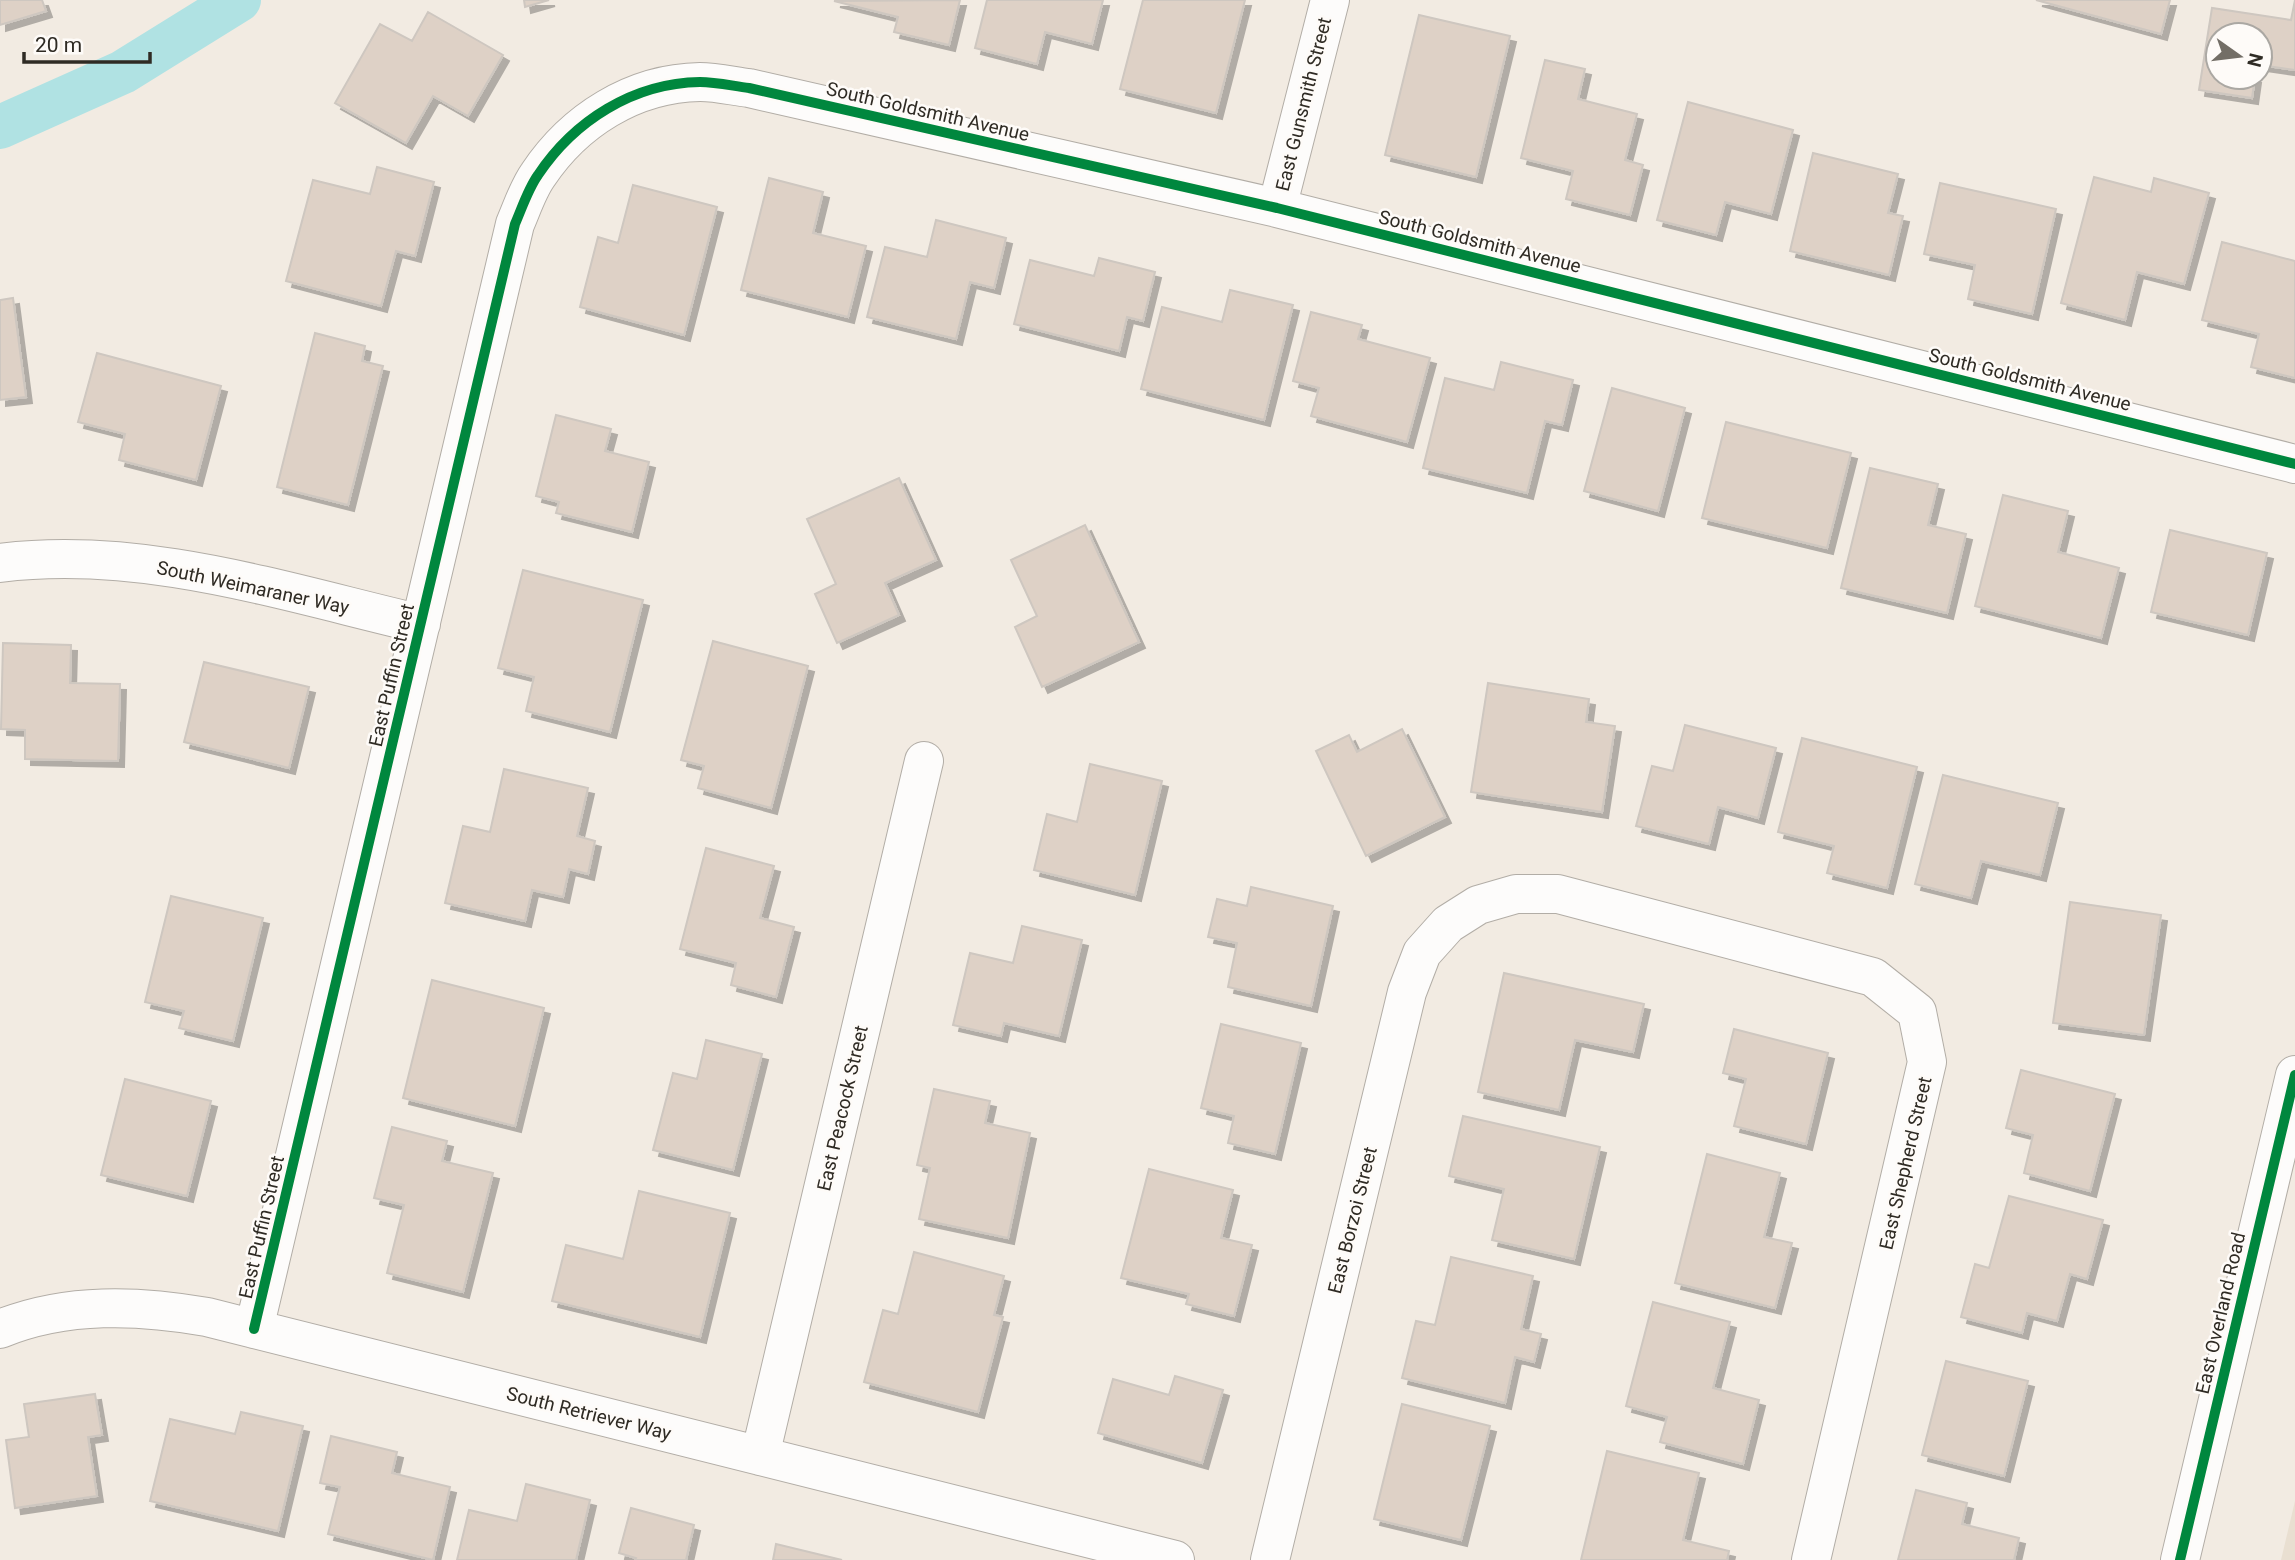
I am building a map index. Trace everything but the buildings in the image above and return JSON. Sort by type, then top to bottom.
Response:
[{"type":"street","name":"East Gunsmith Street","points":[[1277,208],[1330,0]]},
{"type":"street","name":"South Goldsmith Avenue","points":[[652,89],[700,82],[749,88],[1277,208],[2295,464]]},
{"type":"street","name":"East Puffin Street","points":[[254,1329],[515,224],[536,177],[566,138],[606,108],[652,89]]},
{"type":"street","name":"South Weimaraner Way","points":[[0,563],[69,559],[166,566],[421,624]]},
{"type":"street","name":"East Peacock Street","points":[[760,1456],[924,761]]},
{"type":"street","name":"East Shepherd Street","points":[[1478,905],[1516,894],[1558,894],[1873,976],[1917,1012],[1927,1062],[1811,1560]]},
{"type":"street","name":"East Borzoi Street","points":[[1270,1560],[1407,992],[1422,953],[1448,924],[1478,905]]},
{"type":"street","name":"East Overland Road","points":[[2180,1560],[2295,1075]]},
{"type":"street","name":"South Retriever Way","points":[[0,1329],[15,1322],[62,1312],[111,1308],[160,1309],[207,1317],[1175,1560]]},
{"type":"shaded area","points":[[2295,1501],[2295,1560],[2281,1560]]},
{"type":"waterway","points":[[0,127],[123,72],[239,0]]},
{"type":"cycle path","points":[[254,1329],[515,224],[531,186],[569,138],[587,122],[629,98],[651,89],[675,84],[700,82],[749,88],[1277,208],[2295,464]]},
{"type":"cycle path","points":[[2180,1560],[2295,1075]]}]
